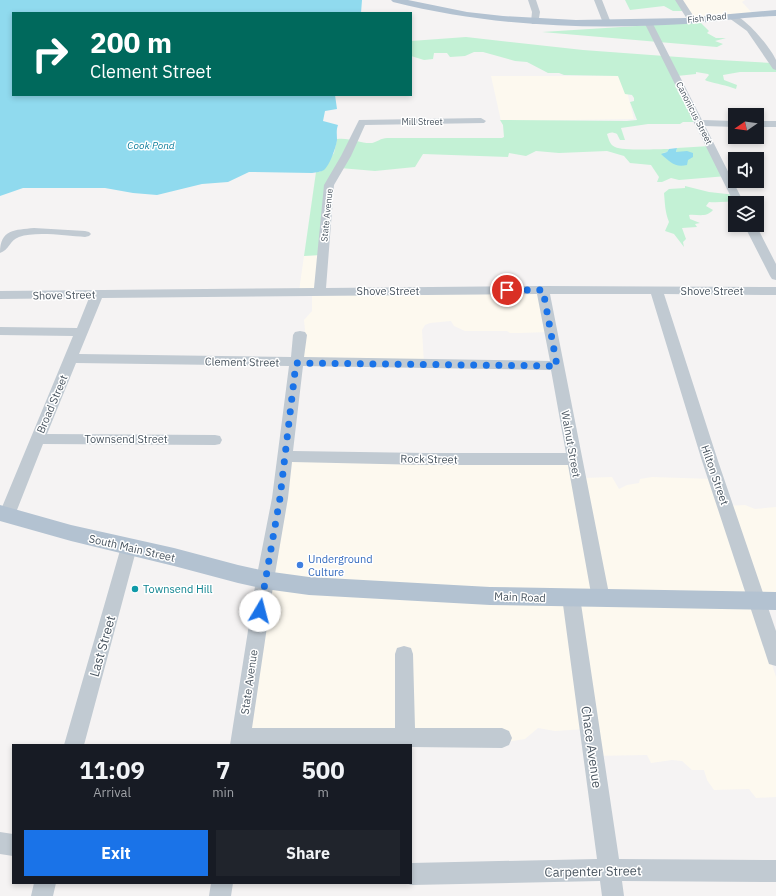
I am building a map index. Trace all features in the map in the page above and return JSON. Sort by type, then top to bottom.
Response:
[{"type":"main road","name":"Fish Road","points":[[396,0],[467,15],[535,22],[643,22],[692,20],[776,13]]},
{"type":"main road","name":"South Main Street","points":[[4,514],[71,533],[265,580]]},
{"type":"main road","name":"Main Road","points":[[265,580],[309,586],[367,590],[600,599],[767,601]]},
{"type":"street","points":[[532,0],[536,12],[535,22]]},
{"type":"street","points":[[598,0],[607,23]]},
{"type":"street","points":[[679,0],[692,20]]},
{"type":"street","points":[[732,16],[750,29],[776,67]]},
{"type":"street","name":"Canonicus Street","points":[[643,22],[699,123],[736,196]]},
{"type":"street","name":"Mill Street","points":[[362,122],[481,121]]},
{"type":"street","name":"State Avenue","points":[[320,292],[325,222],[330,185],[362,122]]},
{"type":"street","points":[[699,123],[728,124]]},
{"type":"street","points":[[764,124],[776,124]]},
{"type":"street","points":[[0,248],[10,236],[19,233],[51,232],[85,234]]},
{"type":"street","points":[[754,232],[776,276]]},
{"type":"street","name":"Shove Street","points":[[0,296],[543,290],[776,291]]},
{"type":"street","name":"Walnut Street","points":[[543,290],[600,599]]},
{"type":"street","name":"Hilton Street","points":[[656,290],[700,431],[767,601],[776,658]]},
{"type":"street","name":"Broad Street","points":[[4,514],[97,294]]},
{"type":"street","points":[[0,331],[82,332]]},
{"type":"street","name":"State Avenue","points":[[241,741],[265,580],[280,498],[300,335]]},
{"type":"street","name":"Clement Street","points":[[71,358],[296,363],[557,366]]},
{"type":"street","name":"Townsend Street","points":[[37,439],[215,440]]},
{"type":"street","name":"Rock Street","points":[[285,456],[426,459],[574,459]]},
{"type":"street","name":"Last Street","points":[[74,744],[129,547]]},
{"type":"street","name":"Chace Avenue","points":[[571,598],[613,896]]},
{"type":"street","points":[[404,654],[405,737]]},
{"type":"street","points":[[241,741],[405,737],[502,738]]},
{"type":"street","points":[[0,843],[12,845]]},
{"type":"street","name":"Carpenter Street","points":[[412,874],[610,870],[776,871]]},
{"type":"street","points":[[42,896],[45,884]]},
{"type":"street","points":[[220,896],[222,884]]},
{"type":"shaded area","points":[[680,0],[745,0],[742,2],[753,14],[692,20]]},
{"type":"shaded area","points":[[491,76],[623,76],[634,119],[501,121]]},
{"type":"shaded area","points":[[321,255],[319,291],[538,290],[549,332],[510,333],[507,331],[465,331],[454,326],[451,321],[430,323],[425,325],[422,330],[424,364],[299,362],[305,330],[304,320],[312,311],[312,293],[299,291],[304,256]]},
{"type":"shaded area","points":[[570,458],[583,478],[612,477],[619,489],[627,485],[639,483],[640,479],[652,477],[713,479],[725,506],[745,505],[755,509],[776,507],[776,601],[751,601],[776,677],[776,797],[756,798],[749,789],[714,790],[707,780],[704,770],[692,770],[682,761],[672,760],[651,763],[647,755],[592,756],[585,729],[555,731],[538,728],[525,739],[506,742],[248,728],[287,460]]},
{"type":"green space","points":[[625,0],[680,0],[685,11],[673,11],[664,6],[630,10]]},
{"type":"green space","points":[[698,20],[709,31],[707,33],[716,38],[726,38],[715,41],[723,44],[717,47],[542,32],[637,26]]},
{"type":"green space","points":[[466,37],[583,50],[772,63],[776,69],[776,72],[740,72],[723,75],[724,80],[737,85],[736,89],[705,80],[709,75],[708,74],[696,72],[696,74],[677,76],[699,122],[683,122],[680,124],[648,124],[621,128],[625,140],[620,140],[617,134],[614,133],[607,134],[613,146],[625,149],[669,149],[667,152],[662,153],[676,152],[677,148],[710,146],[727,176],[679,180],[671,178],[662,182],[657,182],[659,177],[651,165],[630,163],[624,156],[607,151],[559,153],[536,151],[526,156],[509,153],[508,157],[423,154],[415,167],[375,171],[340,168],[328,185],[321,255],[304,256],[316,172],[320,172],[334,153],[337,139],[372,143],[387,138],[502,138],[504,137],[503,125],[500,120],[637,120],[630,102],[634,101],[634,98],[632,95],[625,94],[618,76],[564,75],[559,73],[548,73],[527,62],[515,61],[483,52],[474,52],[465,56],[450,57],[447,53],[434,53],[433,59],[424,60],[412,56],[412,41]]},
{"type":"green space","points":[[685,186],[709,192],[736,196],[728,196],[728,201],[709,202],[706,206],[713,210],[708,214],[689,215],[690,219],[700,223],[695,224],[697,227],[682,228],[686,239],[683,242],[684,247],[674,234],[665,231],[669,222],[664,193],[669,189],[685,188]]},
{"type":"water","name":"Cook Pond","points":[[0,0],[362,0],[361,12],[12,12],[12,96],[335,96],[337,109],[325,111],[323,121],[338,125],[337,140],[334,151],[326,168],[320,172],[249,172],[228,182],[202,184],[157,195],[133,193],[105,188],[23,188],[0,196]]},
{"type":"water","points":[[677,148],[676,152],[687,151],[693,153],[693,157],[688,160],[687,165],[676,165],[661,154],[667,152],[669,149]]},
{"type":"place","name":"Underground Culture","points":[[300,565]]},
{"type":"place","name":"Townsend Hill","points":[[135,589]]},
{"type":"route","points":[[260,611],[280,498],[296,363],[557,366],[543,290],[507,290]]}]
